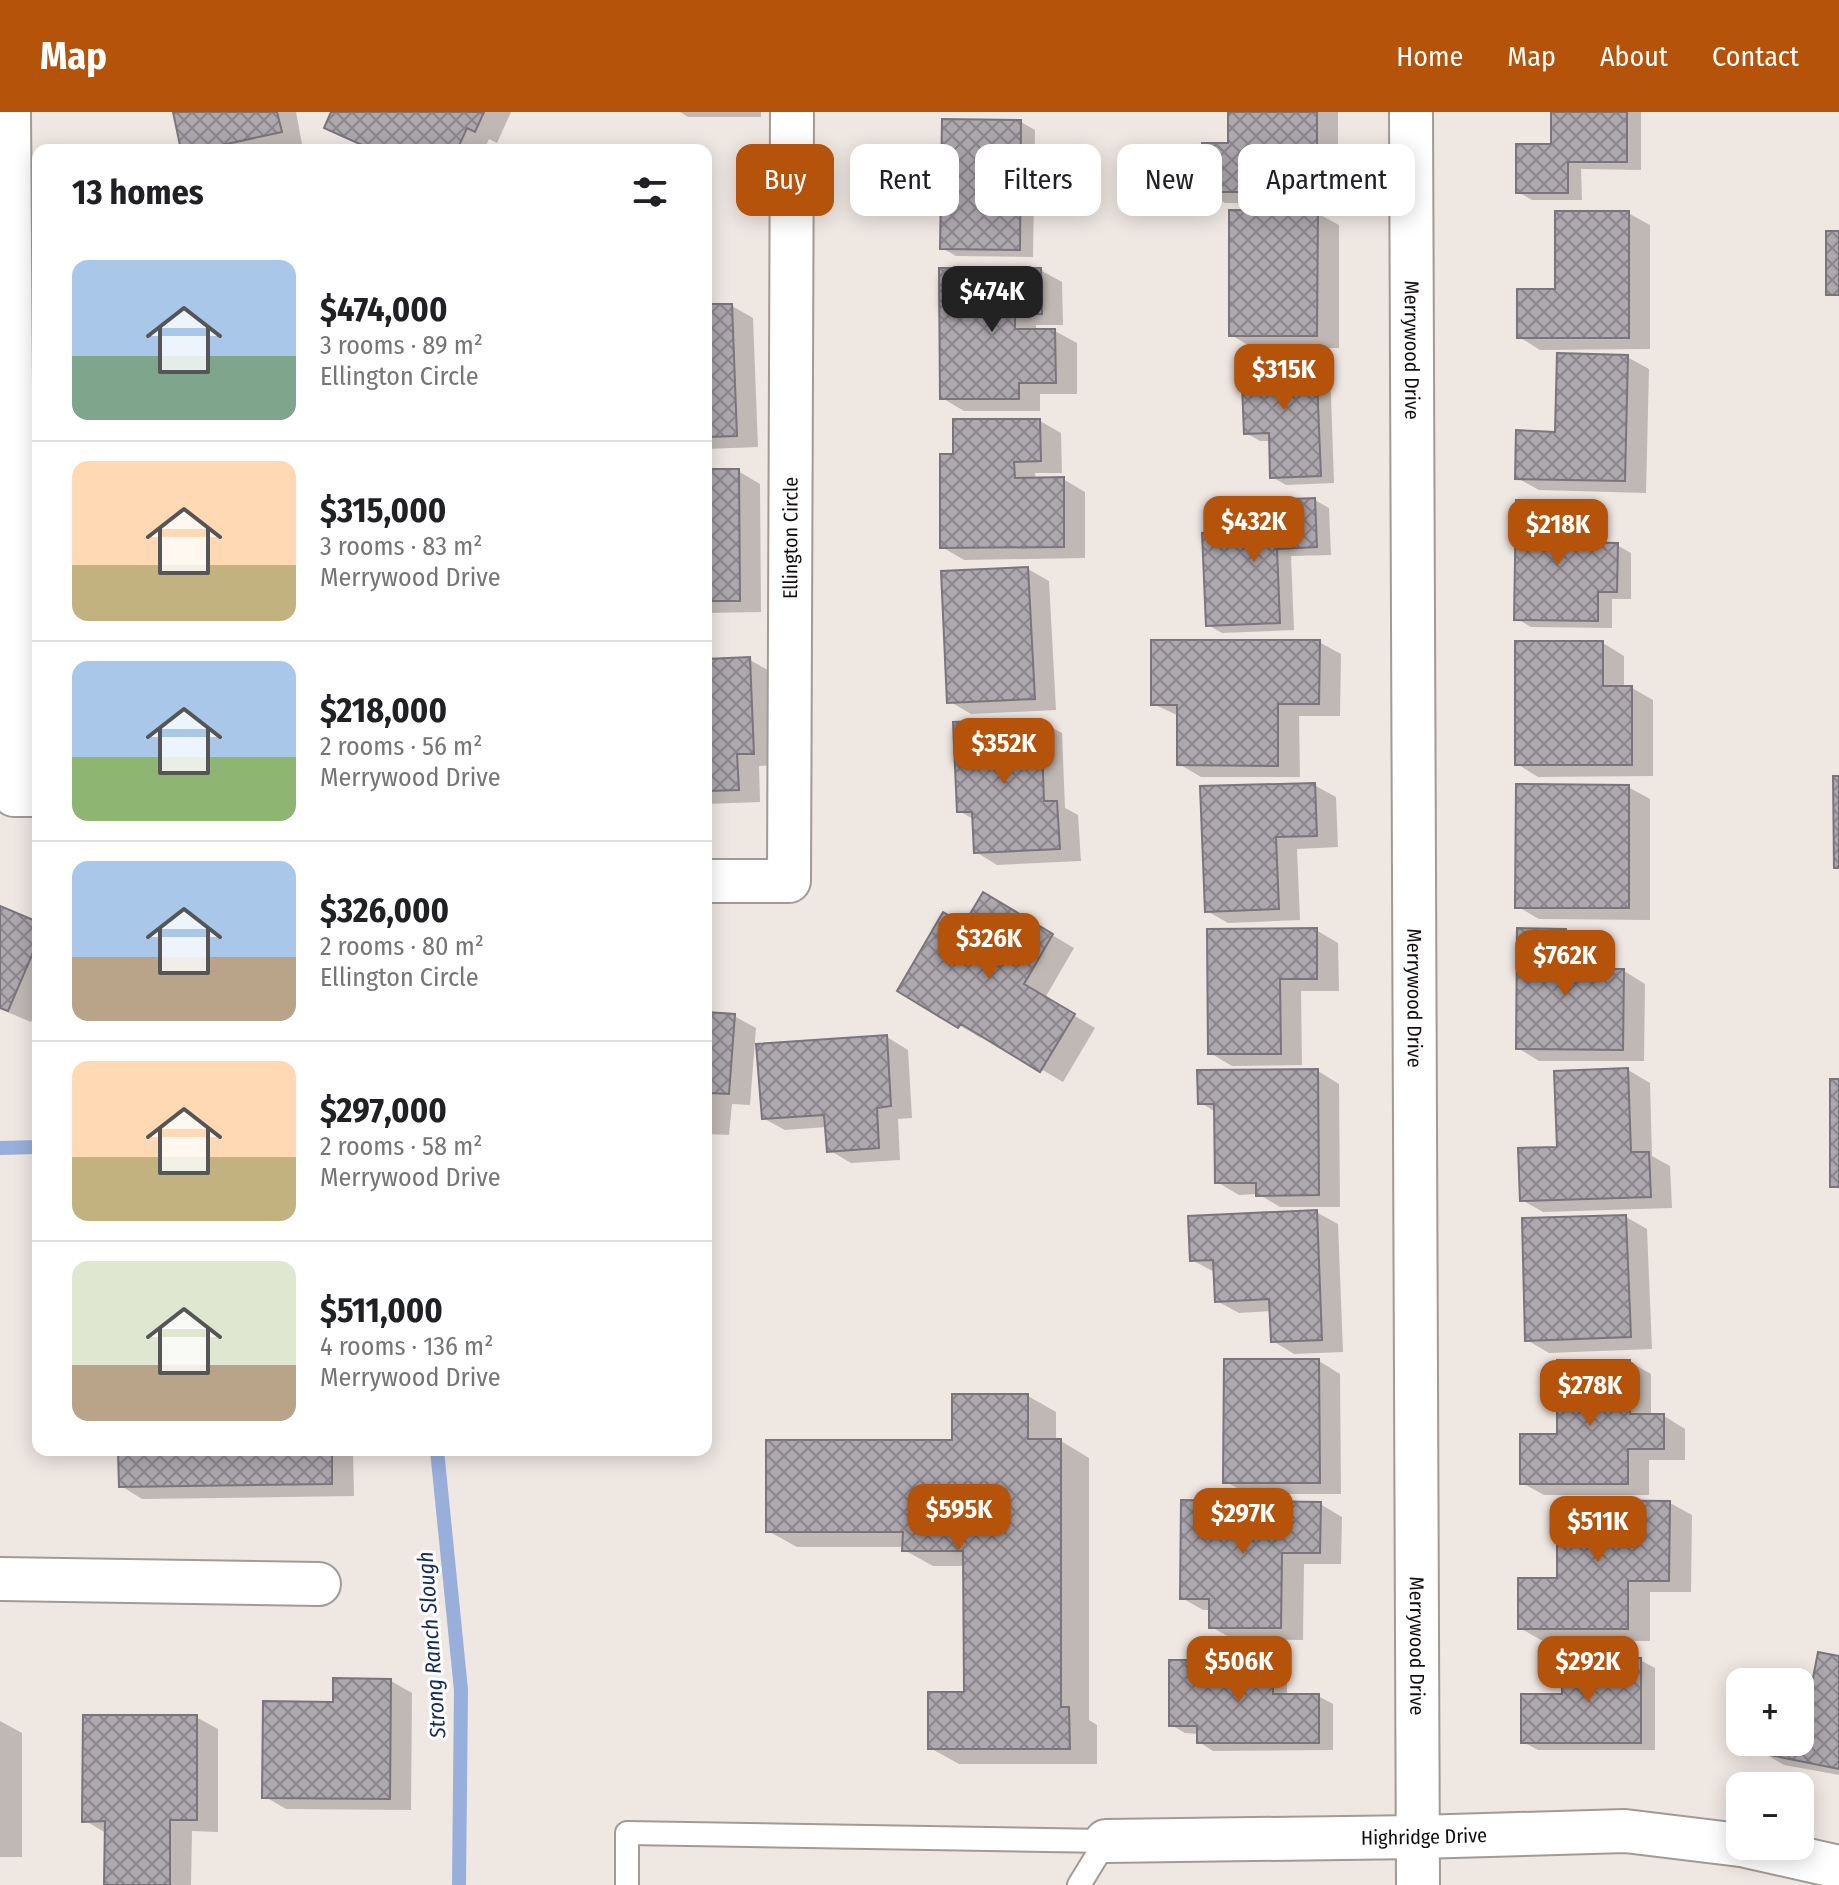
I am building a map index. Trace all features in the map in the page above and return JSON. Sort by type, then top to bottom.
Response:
[{"type":"street","points":[[9,112],[24,278],[14,795],[32,795]]},
{"type":"street","name":"Ellington Circle","points":[[712,881],[789,881],[792,112]]},
{"type":"street","name":"Merrywood Drive","points":[[1411,112],[1418,1885]]},
{"type":"street","points":[[0,1579],[319,1584]]},
{"type":"street","name":"Highridge Drive","points":[[1106,1841],[1625,1831],[1726,1843]]},
{"type":"street","points":[[1808,1860],[1839,1867]]},
{"type":"lane","points":[[627,1885],[627,1833],[1106,1841]]},
{"type":"lane","points":[[1079,1885],[1106,1841]]},
{"type":"building","points":[[173,112],[277,112],[282,132],[227,144],[180,144]]},
{"type":"building","points":[[331,112],[484,112],[475,132],[467,128],[460,144],[360,144],[324,128]]},
{"type":"building","points":[[1228,112],[1317,112],[1317,144],[1238,144],[1238,192],[1222,192],[1222,144],[1202,144],[1228,143]]},
{"type":"building","points":[[1551,112],[1627,112],[1627,162],[1568,162],[1568,193],[1516,193],[1516,144],[1551,144]]},
{"type":"building","points":[[942,119],[1021,120],[1021,144],[975,144],[975,216],[1020,216],[1020,250],[940,249],[941,216],[959,216],[959,144],[942,144]]},
{"type":"building","points":[[1229,210],[1238,210],[1238,216],[1318,216],[1317,336],[1229,336]]},
{"type":"building","points":[[1555,211],[1629,211],[1629,338],[1517,338],[1517,289],[1555,289]]},
{"type":"building","points":[[1826,231],[1839,231],[1839,295],[1826,295]]},
{"type":"building","points":[[939,268],[1041,268],[1042,314],[1015,314],[1015,329],[1055,329],[1056,383],[1019,383],[1019,399],[940,399]]},
{"type":"building","points":[[712,304],[732,304],[737,436],[712,437]]},
{"type":"building","points":[[1557,353],[1628,355],[1625,481],[1515,479],[1516,430],[1555,432]]},
{"type":"building","points":[[1316,356],[1321,476],[1270,478],[1269,433],[1244,434],[1241,360]]},
{"type":"building","points":[[953,419],[1040,419],[1041,461],[1014,462],[1015,478],[1064,477],[1064,547],[940,548],[940,454],[953,454]]},
{"type":"building","points":[[712,469],[739,469],[740,601],[712,601]]},
{"type":"building","points":[[1315,498],[1317,547],[1277,549],[1280,623],[1206,626],[1202,533],[1263,531],[1262,500]]},
{"type":"building","points":[[1516,500],[1565,500],[1564,542],[1618,543],[1617,592],[1598,592],[1598,621],[1514,620]]},
{"type":"building","points":[[1028,567],[1035,699],[947,703],[941,571]]},
{"type":"building","points":[[1151,640],[1320,640],[1319,704],[1278,704],[1278,766],[1177,765],[1177,705],[1151,705]]},
{"type":"building","points":[[1515,641],[1603,641],[1603,686],[1632,686],[1632,765],[1515,765]]},
{"type":"building","points":[[750,657],[754,754],[737,754],[739,790],[712,791],[712,659]]},
{"type":"building","points":[[1041,719],[1044,801],[1057,801],[1060,849],[974,853],[972,812],[957,812],[953,722]]},
{"type":"building","points":[[1833,776],[1839,776],[1839,868],[1834,868]]},
{"type":"building","points":[[1315,783],[1317,836],[1276,837],[1279,909],[1205,912],[1200,786]]},
{"type":"building","points":[[1516,784],[1629,785],[1629,908],[1515,908]]},
{"type":"building","points":[[983,892],[1053,934],[1024,984],[1075,1014],[1040,1072],[961,1024],[958,1028],[897,991],[943,912],[964,924]]},
{"type":"building","points":[[0,906],[32,919],[32,955],[8,1011],[0,1008]]},
{"type":"building","points":[[1317,928],[1317,979],[1280,979],[1281,1054],[1208,1054],[1207,929]]},
{"type":"building","points":[[1517,928],[1566,929],[1566,969],[1624,969],[1623,1050],[1516,1049]]},
{"type":"building","points":[[712,1012],[735,1014],[729,1094],[712,1093]]},
{"type":"building","points":[[887,1035],[891,1106],[877,1108],[879,1148],[827,1152],[824,1115],[762,1119],[756,1044]]},
{"type":"building","points":[[1628,1068],[1631,1152],[1649,1152],[1651,1197],[1520,1201],[1518,1148],[1557,1147],[1554,1071]]},
{"type":"building","points":[[1318,1069],[1319,1195],[1256,1196],[1256,1183],[1215,1183],[1214,1104],[1198,1104],[1197,1070]]},
{"type":"building","points":[[1830,1079],[1839,1079],[1839,1187],[1830,1187]]},
{"type":"building","points":[[1317,1210],[1322,1340],[1271,1342],[1269,1299],[1215,1302],[1213,1260],[1190,1261],[1188,1216]]},
{"type":"building","points":[[1626,1215],[1631,1337],[1525,1341],[1522,1218]]},
{"type":"building","points":[[1224,1359],[1319,1359],[1320,1483],[1223,1483]]},
{"type":"building","points":[[1557,1360],[1630,1360],[1630,1414],[1664,1414],[1664,1449],[1628,1449],[1628,1484],[1520,1484],[1520,1434],[1557,1434]]},
{"type":"building","points":[[952,1394],[1028,1394],[1028,1439],[1061,1439],[1061,1707],[1069,1707],[1070,1749],[928,1749],[928,1692],[964,1692],[963,1551],[902,1551],[903,1532],[766,1532],[766,1440],[952,1440]]},
{"type":"building","points":[[118,1456],[332,1456],[332,1484],[119,1487]]},
{"type":"building","points":[[1181,1500],[1321,1502],[1320,1553],[1282,1553],[1281,1628],[1209,1628],[1209,1599],[1180,1599]]},
{"type":"building","points":[[1557,1500],[1670,1501],[1669,1581],[1628,1581],[1628,1629],[1518,1629],[1518,1578],[1557,1578]]},
{"type":"building","points":[[1818,1652],[1839,1656],[1839,1769],[1775,1756],[1814,1756],[1814,1673]]},
{"type":"building","points":[[1562,1657],[1641,1658],[1641,1743],[1521,1743],[1521,1694],[1562,1694]]},
{"type":"building","points":[[1169,1660],[1273,1660],[1273,1694],[1319,1694],[1319,1743],[1197,1743],[1197,1726],[1169,1726]]},
{"type":"building","points":[[333,1678],[391,1679],[390,1799],[262,1798],[263,1701],[333,1702]]},
{"type":"building","points":[[83,1715],[197,1715],[197,1820],[170,1820],[170,1885],[104,1885],[105,1821],[82,1822]]},
{"type":"waterway","name":"Strong Ranch Slough","points":[[0,1148],[32,1147]]},
{"type":"waterway","name":"Strong Ranch Slough","points":[[438,1456],[461,1690],[459,1885]]}]
